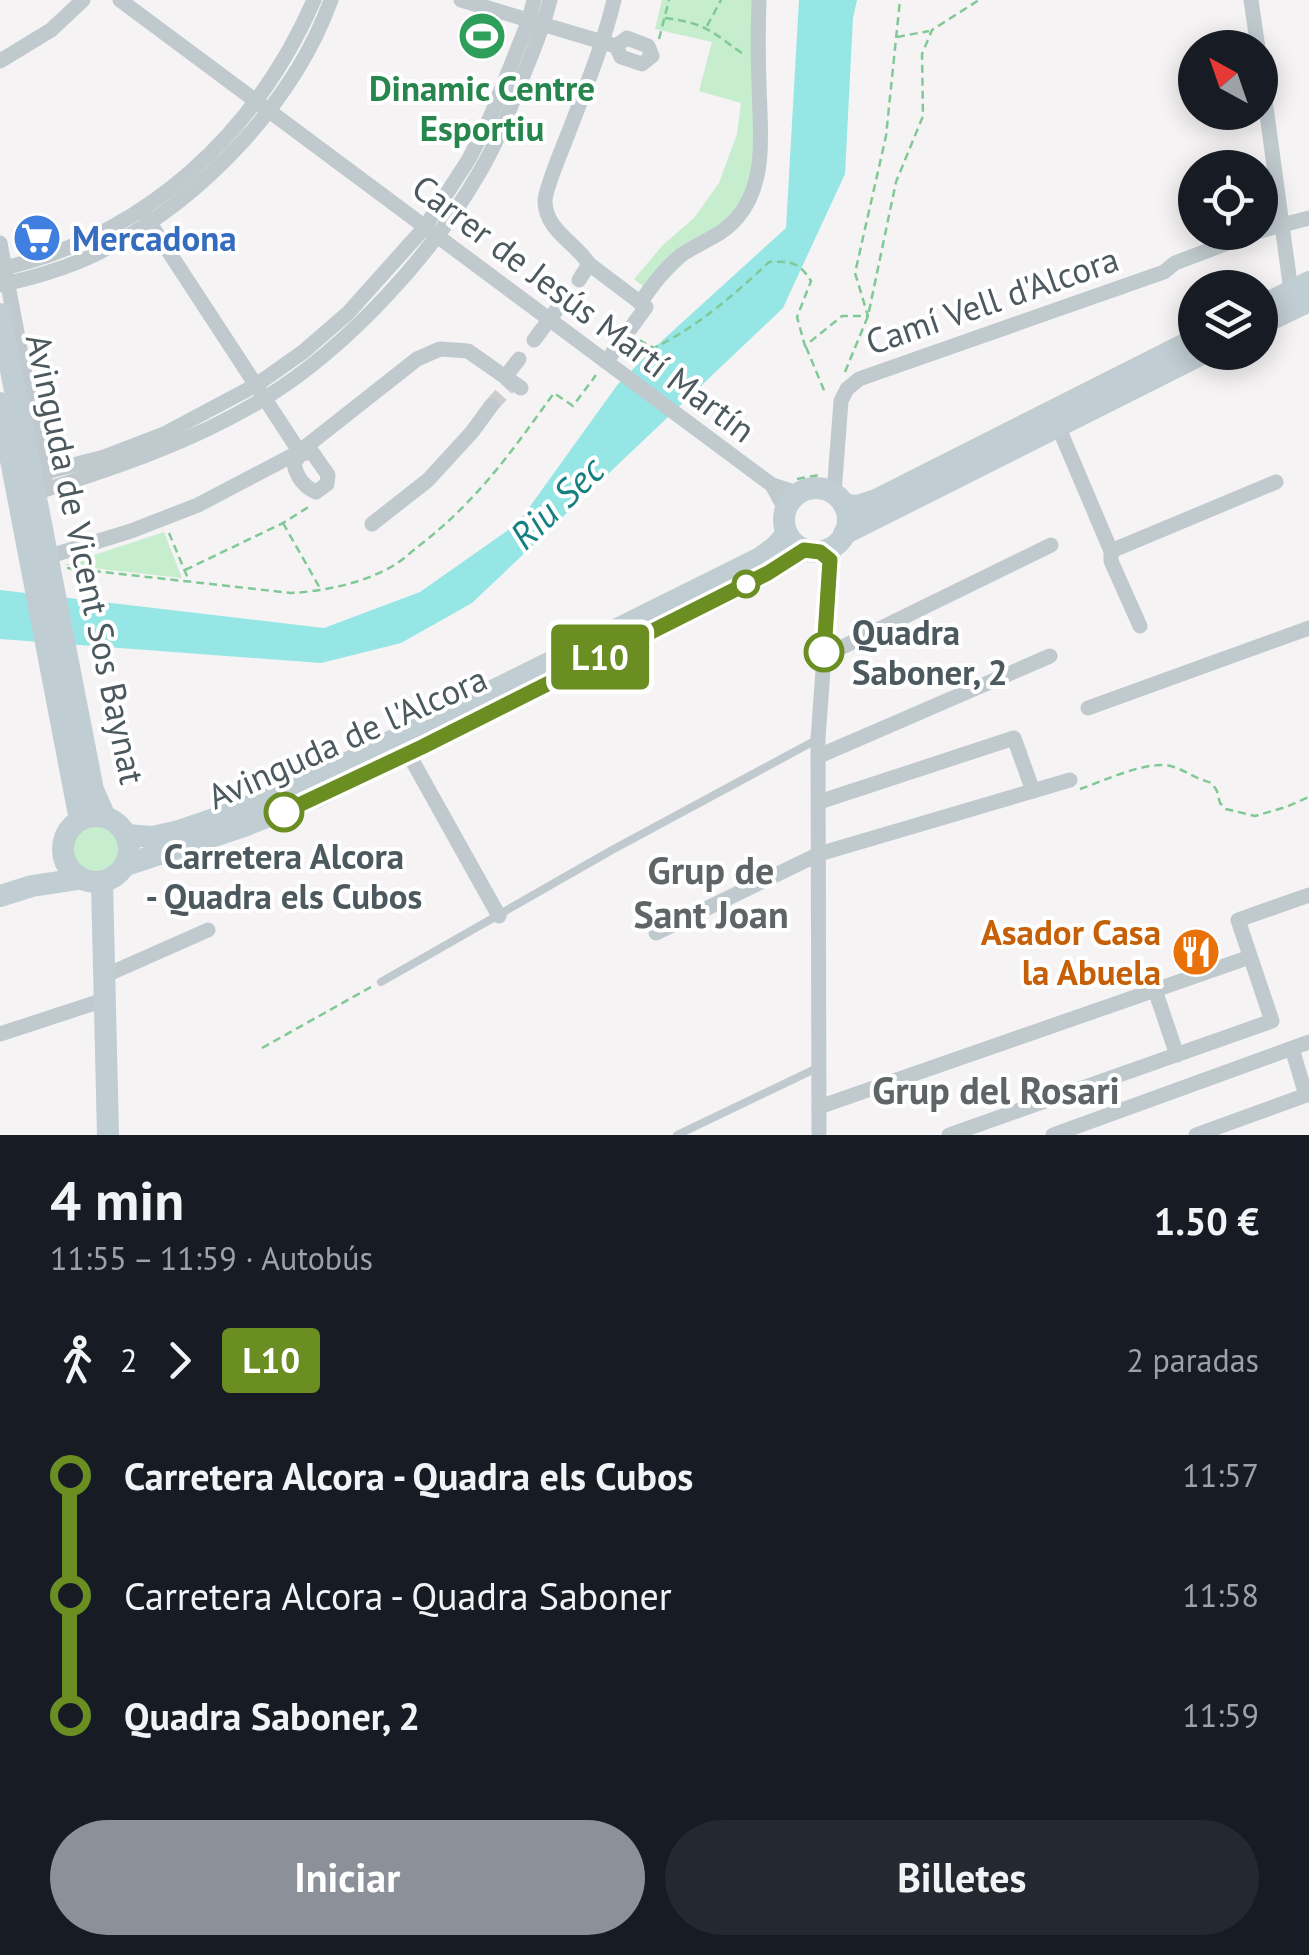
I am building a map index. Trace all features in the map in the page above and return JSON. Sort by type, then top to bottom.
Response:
[{"type":"main road","points":[[1278,300],[1303,291]]},
{"type":"main road","points":[[1278,311],[1303,291]]},
{"type":"main road","name":"Avinguda de Vicent Sos Baynat","points":[[0,314],[39,483],[48,561],[45,590]]},
{"type":"main road","points":[[839,499],[848,520],[820,546],[784,522],[791,501],[809,488],[822,488],[858,506],[876,500],[1178,348]]},
{"type":"main road","name":"Avinguda de l'Alcora","points":[[126,864],[285,811],[408,753],[1178,366]]},
{"type":"main road","name":"Avinguda de Vicent Sos Baynat","points":[[0,404],[45,590],[80,820]]},
{"type":"main road","name":"Avinguda de l'Alcora","points":[[126,835],[154,837],[179,830],[308,782],[775,548],[820,546]]},
{"type":"main road","name":"Avinguda de Vicent Sos Baynat","points":[[59,665],[93,790],[106,817]]},
{"type":"main road","points":[[0,896],[32,886],[50,874],[81,874],[116,877],[130,850],[126,835],[106,817],[93,816],[68,830],[62,845],[81,874],[104,976],[108,1135]]},
{"type":"street","points":[[0,61],[51,30],[83,0]]},
{"type":"street","name":"Carrer de Jesús Martí Martín","points":[[120,0],[791,501]]},
{"type":"street","points":[[263,106],[314,0]]},
{"type":"street","points":[[3,276],[67,266],[108,248],[263,106],[308,51],[331,0]]},
{"type":"street","points":[[461,0],[610,44],[622,57],[642,64],[652,56]]},
{"type":"street","points":[[534,0],[536,22]]},
{"type":"street","points":[[39,483],[109,470],[170,448],[312,365],[359,325],[482,168],[504,125],[536,22],[550,0]]},
{"type":"street","points":[[614,0],[610,44],[559,157],[545,201],[564,240],[643,305]]},
{"type":"street","points":[[606,362],[658,278],[681,255],[719,236],[738,218],[751,197],[758,178],[760,150],[759,0]]},
{"type":"street","points":[[1252,0],[1256,30]]},
{"type":"street","points":[[1269,130],[1282,226],[1303,291]]},
{"type":"street","points":[[146,216],[300,453]]},
{"type":"street","name":"Camí Vell d'Alcora","points":[[1278,227],[1309,218]]},
{"type":"street","name":"Avinguda de Vicent Sos Baynat","points":[[0,244],[39,483]]},
{"type":"street","name":"Camí Vell d'Alcora","points":[[839,499],[844,395],[859,379],[1164,272],[1175,263],[1210,250]]},
{"type":"street","points":[[579,280],[589,264]]},
{"type":"street","points":[[534,340],[564,300]]},
{"type":"street","points":[[48,561],[198,505],[300,453],[417,359],[440,349],[468,351],[512,383],[519,359]]},
{"type":"street","points":[[372,524],[428,480],[492,406]]},
{"type":"street","points":[[1058,426],[1140,626]]},
{"type":"street","points":[[300,453],[295,470],[307,488],[316,492]]},
{"type":"street","points":[[1111,551],[1276,482]]},
{"type":"street","points":[[824,656],[1052,545]]},
{"type":"street","points":[[819,1135],[818,748],[824,656],[820,546]]},
{"type":"street","points":[[1088,708],[1309,628]]},
{"type":"street","points":[[818,748],[1050,656]]},
{"type":"street","points":[[819,802],[1014,738],[1033,791]]},
{"type":"street","points":[[408,753],[499,916]]},
{"type":"street","points":[[656,933],[820,854],[1033,791],[1076,784]]},
{"type":"street","points":[[949,1135],[1272,1021],[1238,920],[1309,896]]},
{"type":"street","points":[[104,976],[208,930]]},
{"type":"street","points":[[819,1107],[1250,958]]},
{"type":"street","points":[[1154,990],[1177,1055]]},
{"type":"street","points":[[0,1034],[104,1000]]},
{"type":"street","points":[[1053,1135],[1309,1042]]},
{"type":"street","points":[[1196,1135],[1241,1127],[1308,1094],[1293,1052]]},
{"type":"lane","points":[[380,982],[612,850],[818,748]]},
{"type":"lane","points":[[677,1135],[818,1067]]},
{"type":"path","points":[[652,56],[655,57],[668,0]]},
{"type":"path","points":[[706,27],[721,0]]},
{"type":"path","points":[[868,316],[854,273],[886,136],[900,0]]},
{"type":"path","points":[[896,38],[932,30],[979,0]]},
{"type":"path","points":[[665,18],[706,27],[758,64]]},
{"type":"path","points":[[643,305],[639,342],[654,348],[683,333],[730,299],[770,262],[802,267],[811,281],[796,318],[828,401],[844,395],[844,374],[868,316],[896,182],[923,116],[922,54],[932,30]]},
{"type":"path","points":[[806,346],[842,316],[868,316]]},
{"type":"path","points":[[48,561],[291,593],[322,591],[361,580],[395,565],[446,525],[492,478],[554,393],[573,406],[606,362]]},
{"type":"path","points":[[185,570],[312,506],[316,492]]},
{"type":"path","points":[[162,518],[189,582]]},
{"type":"path","points":[[283,523],[322,591]]},
{"type":"path","points":[[1076,784],[1157,763],[1212,783],[1226,809],[1254,816],[1309,797]]},
{"type":"path","points":[[262,1048],[380,982]]},
{"type":"green space","points":[[662,0],[765,0],[755,200],[653,294],[634,279],[663,245],[694,218],[719,183],[737,134],[741,103],[699,91],[712,42],[655,29]]},
{"type":"green space","points":[[164,532],[182,578],[64,565]]},
{"type":"green space","points":[[96,824],[114,831],[121,849],[114,867],[96,874],[78,867],[71,849],[78,831]]},
{"type":"water","name":"Riu Sec","points":[[799,0],[857,0],[845,174],[783,308],[472,603],[401,643],[321,663],[0,639],[0,590],[324,628],[420,592],[518,523],[618,384],[786,228]]},
{"type":"tunnel","points":[[491,406],[508,387]]},
{"type":"bus line","name":"L10","points":[[284,812],[768,573],[804,550],[820,552],[830,560],[824,652]]},
{"type":"place","name":"Dinamic Centre Esportiu","points":[[482,36]]},
{"type":"place","name":"Mercadona","points":[[37,238]]},
{"type":"place","name":"Quadra Saboner, 2","points":[[824,652]]},
{"type":"place","name":"Carretera Alcora - Quadra els Cubos","points":[[284,812]]},
{"type":"place","name":"Asador Casa la Abuela","points":[[1196,952]]},
{"type":"district","name":"Grup de Sant Joan","points":[[711,891]]},
{"type":"district","name":"Grup del Rosari","points":[[996,1089]]}]
